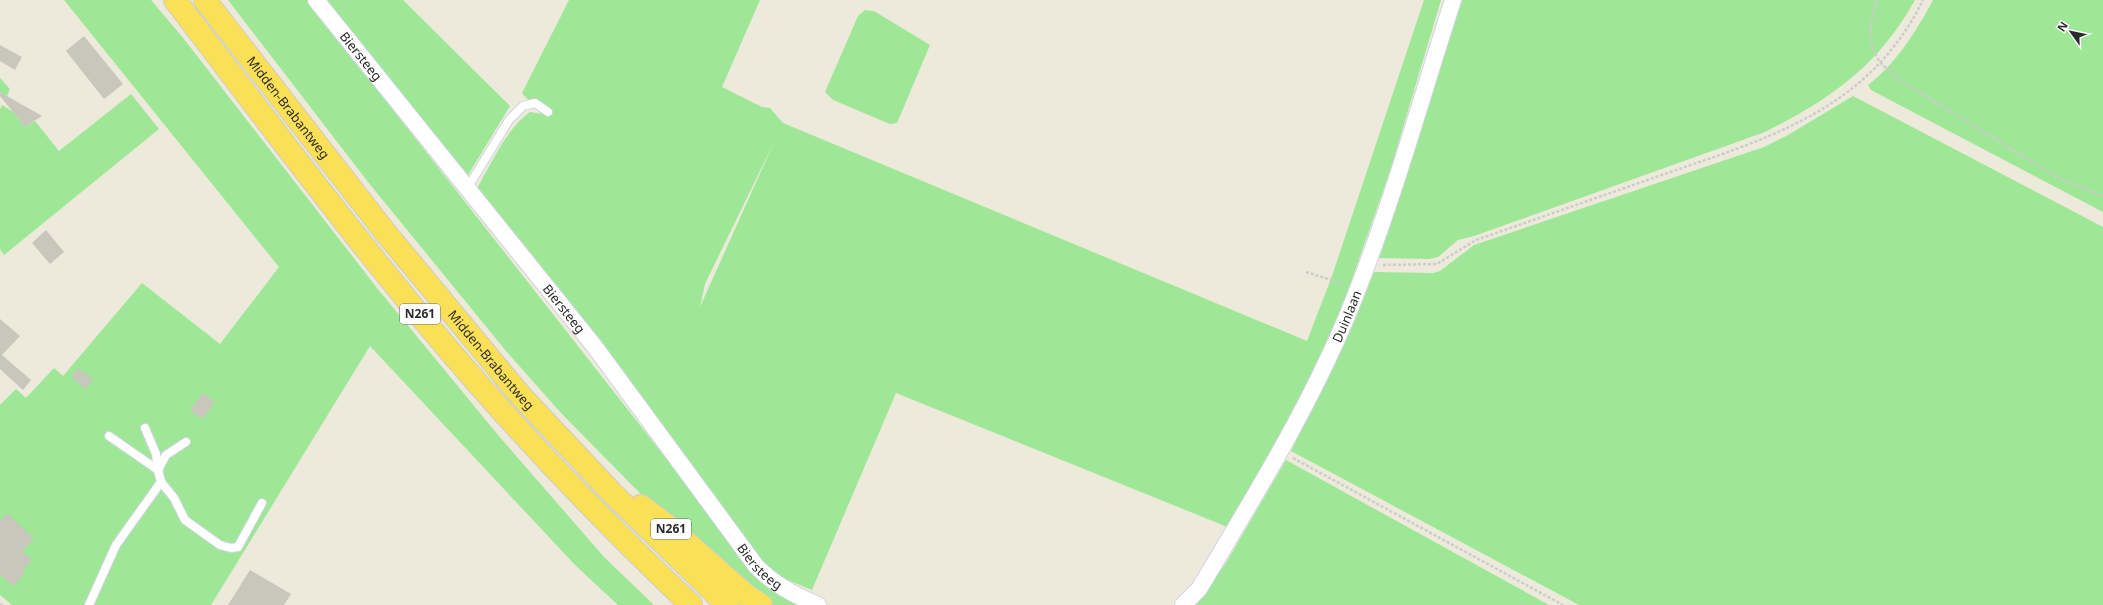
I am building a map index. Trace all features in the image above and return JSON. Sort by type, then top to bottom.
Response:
[{"type":"highway","name":"Midden-Brabantweg","points":[[175,0],[295,157],[445,345],[572,488],[691,605]]},
{"type":"highway","name":"Midden-Brabantweg","points":[[205,0],[318,148],[456,319],[520,395],[578,458],[635,516],[727,605]]},
{"type":"highway","name":"N261","points":[[578,458],[669,527],[747,596],[761,605]]},
{"type":"street","name":"Biersteeg","points":[[316,0],[468,187],[595,347],[756,566],[770,580],[786,591],[818,605]]},
{"type":"street","name":"Duinlaan","points":[[1183,605],[1199,589],[1281,451],[1312,391],[1357,289],[1453,0]]},
{"type":"lane","points":[[468,187],[509,120],[523,106],[536,103],[548,112]]},
{"type":"lane","points":[[145,428],[156,454],[158,470],[162,482],[174,498],[185,520],[220,545],[231,548],[238,547],[262,503]]},
{"type":"lane","points":[[109,436],[158,470]]},
{"type":"lane","points":[[158,470],[166,455],[186,442]]},
{"type":"lane","points":[[89,605],[116,546],[162,482]]},
{"type":"path","points":[[1877,0],[1870,28],[1872,46],[1881,63],[1901,81],[2060,179],[2103,196]]},
{"type":"path","points":[[1366,264],[1437,264],[1476,240],[1766,139],[1816,113],[1854,89],[1881,63],[1891,51],[1912,23],[1923,0]]},
{"type":"path","points":[[1306,272],[1357,289]]},
{"type":"path","points":[[1281,451],[1563,605]]},
{"type":"green space","points":[[64,0],[151,0],[184,39],[377,288],[498,435],[604,557],[654,605],[618,605],[576,566],[370,346],[211,605],[12,605],[0,595],[0,405],[16,389],[26,398],[54,368],[63,376],[142,283],[220,344],[279,267]]},
{"type":"green space","points":[[228,0],[307,0],[697,498],[746,565],[771,591],[798,605],[750,605],[561,413],[506,351],[368,182]]},
{"type":"green space","points":[[324,0],[403,0],[510,106],[468,175]]},
{"type":"green space","points":[[569,0],[760,0],[722,87],[762,107],[770,108],[783,123],[1307,341],[1332,276],[1424,0],[1441,0],[1390,171],[1339,316],[1277,445],[1230,528],[896,393],[812,590],[773,574],[765,567],[477,188],[500,147],[521,119],[530,112],[541,114],[522,93]],"holes":[[[775,140],[700,307],[705,284]]]},
{"type":"green space","points":[[1456,0],[1915,0],[1901,23],[1886,43],[1869,62],[1851,78],[1811,107],[1765,132],[1474,236],[1458,240],[1438,257],[1429,259],[1379,258]]},
{"type":"green space","points":[[1933,0],[2103,0],[2103,212],[1871,90],[1868,85],[1897,57],[1920,23]]},
{"type":"green space","points":[[865,10],[874,11],[930,45],[897,123],[890,124],[833,100],[825,92],[858,16]]},
{"type":"green space","points":[[0,78],[10,89],[7,96],[0,92]]},
{"type":"green space","points":[[131,94],[159,129],[4,255],[0,249],[0,109],[2,105],[12,111],[25,127],[35,121],[59,151]]},
{"type":"green space","points":[[1853,96],[2103,227],[2103,605],[1579,605],[1291,451],[1347,337],[1374,272],[1433,273],[1440,271],[1474,245],[1764,147],[1788,135]]},
{"type":"green space","points":[[1286,460],[1549,605],[1196,605],[1226,563]]},
{"type":"building","points":[[84,36],[123,84],[104,99],[66,51]]},
{"type":"building","points":[[0,45],[22,57],[15,70],[0,61]]},
{"type":"building","points":[[0,92],[42,116],[25,127],[0,96]]},
{"type":"building","points":[[46,230],[64,252],[50,264],[32,243]]},
{"type":"building","points":[[0,319],[20,336],[2,355],[31,380],[23,390],[0,369]]},
{"type":"building","points":[[78,368],[93,380],[85,389],[71,377]]},
{"type":"building","points":[[202,393],[215,401],[203,419],[190,411]]},
{"type":"building","points":[[7,513],[34,539],[22,551],[32,560],[22,571],[25,573],[13,586],[0,574],[0,521]]},
{"type":"building","points":[[250,570],[291,594],[284,605],[228,605]]}]
